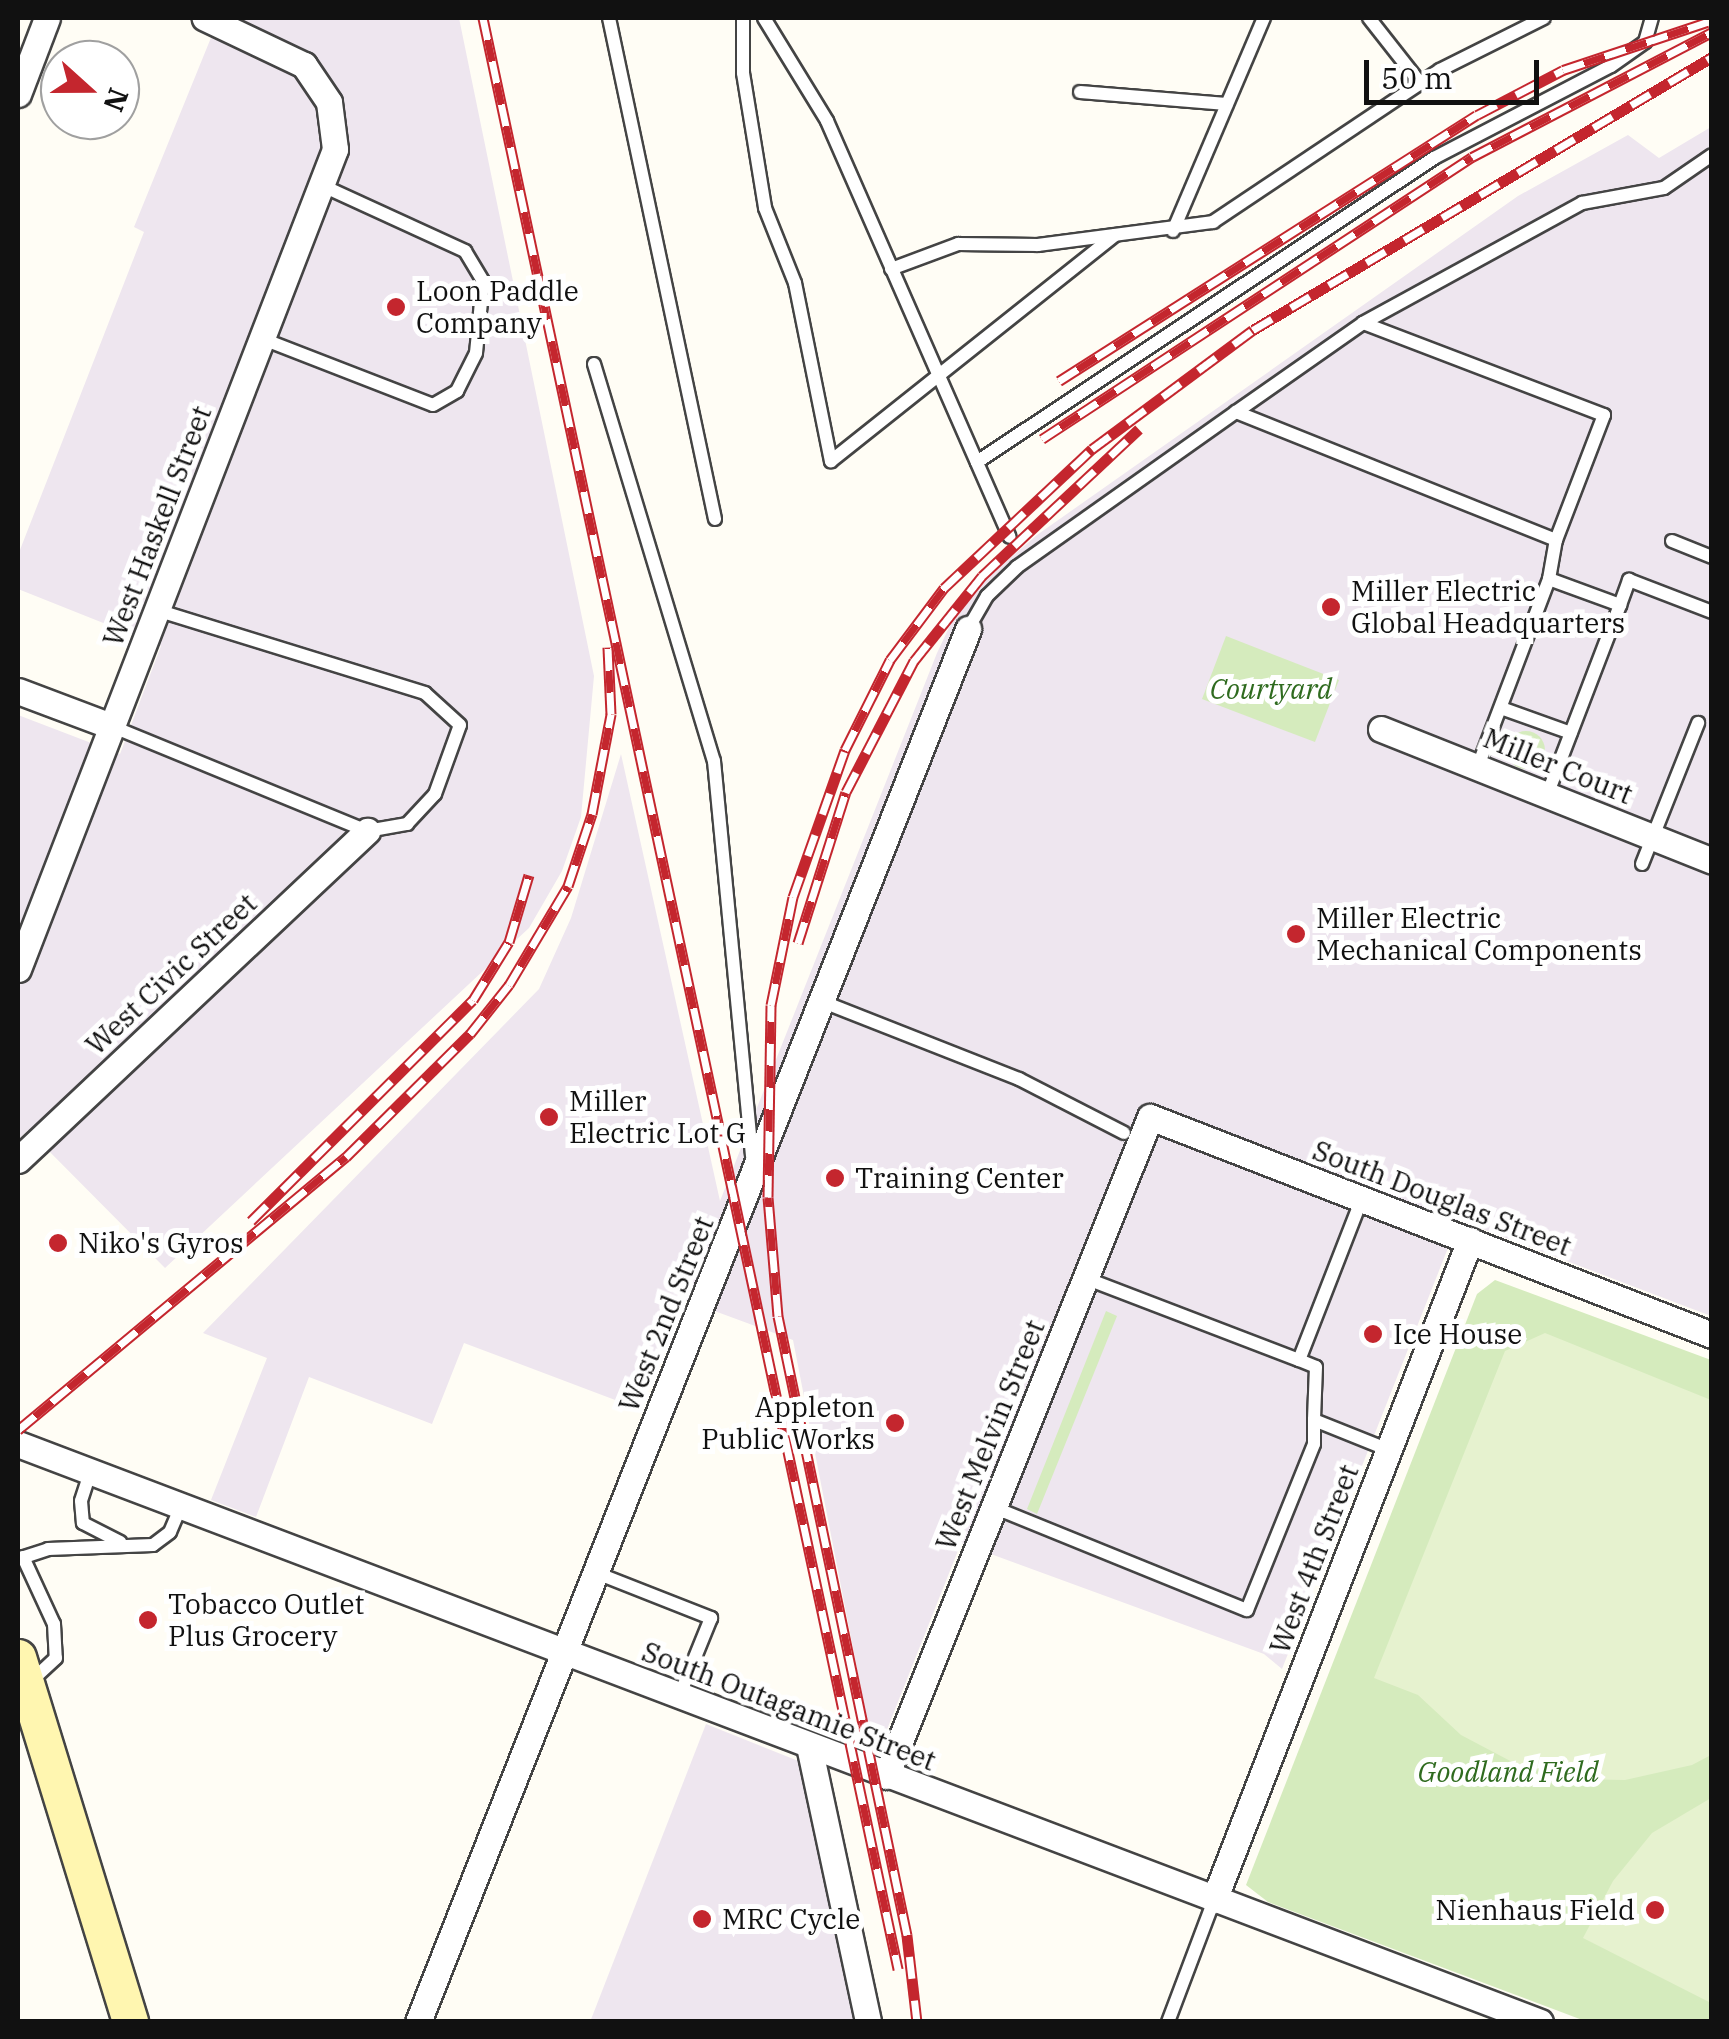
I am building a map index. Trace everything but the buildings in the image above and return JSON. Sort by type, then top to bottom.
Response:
[{"type":"main road","points":[[22,1671],[130,2022]]},
{"type":"street","points":[[18,94],[48,18]]},
{"type":"street","name":"West Haskell Street","points":[[18,969],[323,186],[334,148],[329,102],[304,64],[205,18]]},
{"type":"street","name":"West 2nd Street","points":[[418,2022],[968,628]]},
{"type":"street","points":[[18,690],[111,726]]},
{"type":"street","name":"Miller Court","points":[[1381,729],[1712,862]]},
{"type":"street","name":"West Civic Street","points":[[18,1160],[366,830]]},
{"type":"street","name":"South Douglas Street","points":[[1150,1117],[1712,1336]]},
{"type":"street","name":"West Melvin Street","points":[[886,1776],[1150,1117]]},
{"type":"street","name":"West 4th Street","points":[[1214,1900],[1470,1240]]},
{"type":"street","name":"South Outagamie Street","points":[[18,1444],[1540,2022]]},
{"type":"street","points":[[809,1746],[868,2022]]},
{"type":"lane","points":[[609,18],[715,519]]},
{"type":"lane","points":[[742,18],[743,73],[765,208],[795,282],[830,460],[1115,235]]},
{"type":"lane","points":[[764,18],[827,121],[1010,537]]},
{"type":"lane","points":[[1173,231],[1264,18]]},
{"type":"lane","points":[[1369,18],[1420,84]]},
{"type":"lane","points":[[891,269],[958,244],[1038,244],[1173,231],[1213,222],[1420,84],[1544,18]]},
{"type":"lane","points":[[976,462],[1434,158],[1612,66],[1645,42],[1652,18]]},
{"type":"lane","points":[[1080,92],[1227,104]]},
{"type":"lane","points":[[968,628],[988,596],[1017,567],[1363,323],[1582,203],[1664,188],[1712,155]]},
{"type":"lane","points":[[263,339],[434,405],[456,391],[476,353],[483,282],[465,251],[323,186]]},
{"type":"lane","points":[[1363,323],[1604,416],[1556,540],[1549,579],[1478,766]]},
{"type":"lane","points":[[594,364],[714,761],[753,1176]]},
{"type":"lane","points":[[1236,412],[1556,540]]},
{"type":"lane","points":[[1672,542],[1712,557]]},
{"type":"lane","points":[[1549,579],[1620,604]]},
{"type":"lane","points":[[1548,794],[1629,580],[1712,612]]},
{"type":"lane","points":[[111,726],[366,830],[407,824],[435,794],[460,726],[425,693],[156,610]]},
{"type":"lane","points":[[1500,708],[1571,734]]},
{"type":"lane","points":[[1642,864],[1698,724]]},
{"type":"lane","points":[[821,1001],[1020,1079],[1124,1132]]},
{"type":"lane","points":[[1299,1360],[1362,1198]]},
{"type":"lane","points":[[993,1507],[1247,1610],[1314,1444],[1316,1367],[1085,1278]]},
{"type":"lane","points":[[1314,1420],[1389,1450]]},
{"type":"lane","points":[[90,1472],[81,1501],[83,1524],[123,1543]]},
{"type":"lane","points":[[22,1671],[56,1658],[54,1624],[20,1558],[123,1543],[153,1545],[170,1532],[181,1506]]},
{"type":"lane","points":[[594,1572],[710,1618],[679,1696]]},
{"type":"lane","points":[[1168,2022],[1214,1900]]},
{"type":"shaded area","points":[[219,18],[459,18],[594,676],[581,817],[562,871],[529,928],[165,1268],[28,1130],[18,1140],[18,715],[120,754],[161,646],[18,589],[18,555],[144,232],[134,227]]},
{"type":"shaded area","points":[[1711,127],[1711,1316],[1459,1220],[1282,1669],[1264,1654],[961,1543],[884,1737],[868,1725],[793,1340],[682,1299],[639,1409],[464,1343],[432,1424],[309,1377],[256,1517],[211,1500],[267,1358],[203,1333],[539,989],[571,918],[621,754],[720,1201],[937,653],[954,617],[982,582],[1037,535],[1518,196],[1628,135],[1659,158]]},
{"type":"shaded area","points":[[706,1724],[806,1764],[861,2021],[590,2022]]},
{"type":"green space","name":"Courtyard","points":[[1226,636],[1339,680],[1315,742],[1202,699]]},
{"type":"green space","points":[[1526,731],[1539,737],[1545,750],[1539,763],[1526,769],[1513,763],[1507,750],[1513,737]]},
{"type":"green space","name":"Goodland Field","points":[[1495,1280],[1711,1360],[1711,2021],[1585,2021],[1268,1902],[1246,1885],[1477,1294]]},
{"type":"green space","points":[[1106,1311],[1117,1316],[1037,1514],[1027,1509]]},
{"type":"green space","points":[[1545,1333],[1711,1400],[1711,1755],[1692,1765],[1625,1780],[1573,1779],[1516,1764],[1461,1735],[1418,1695],[1374,1678],[1505,1351]]},
{"type":"green space","name":"Nienhaus Field","points":[[1711,1798],[1711,2003],[1583,1938],[1613,1881],[1652,1833]]},
{"type":"railway","points":[[483,18],[898,1969]]},
{"type":"railway","points":[[1059,381],[1477,115],[1563,70],[1707,22]]},
{"type":"railway","points":[[1042,439],[1472,157],[1712,32]]},
{"type":"railway","points":[[917,2022],[907,1935],[778,1316],[768,1197],[771,1005],[793,897],[845,750],[890,660],[944,588],[1092,449],[1253,330],[1712,57]]},
{"type":"railway","points":[[798,943],[846,792],[914,661],[982,576],[1139,429]]},
{"type":"railway","points":[[18,1430],[346,1157],[470,1034],[509,985],[568,886],[592,814],[611,714],[608,647]]},
{"type":"railway","points":[[251,1221],[473,1000],[509,942],[529,875]]},
{"type":"place","name":"Loon Paddle Company","points":[[396,307]]},
{"type":"place","name":"Miller Electric Global Headquarters","points":[[1331,607]]},
{"type":"place","name":"Miller Electric Mechanical Components","points":[[1296,934]]},
{"type":"place","name":"Miller Electric Lot G","points":[[549,1117]]},
{"type":"place","name":"Training Center","points":[[835,1178]]},
{"type":"place","name":"Niko's Gyros","points":[[58,1243]]},
{"type":"place","name":"Ice House","points":[[1373,1334]]},
{"type":"place","name":"Appleton Public Works","points":[[895,1423]]},
{"type":"place","name":"Tobacco Outlet Plus Grocery","points":[[148,1620]]},
{"type":"place","name":"Nienhaus Field","points":[[1655,1910]]},
{"type":"place","name":"MRC Cycle","points":[[702,1919]]}]
